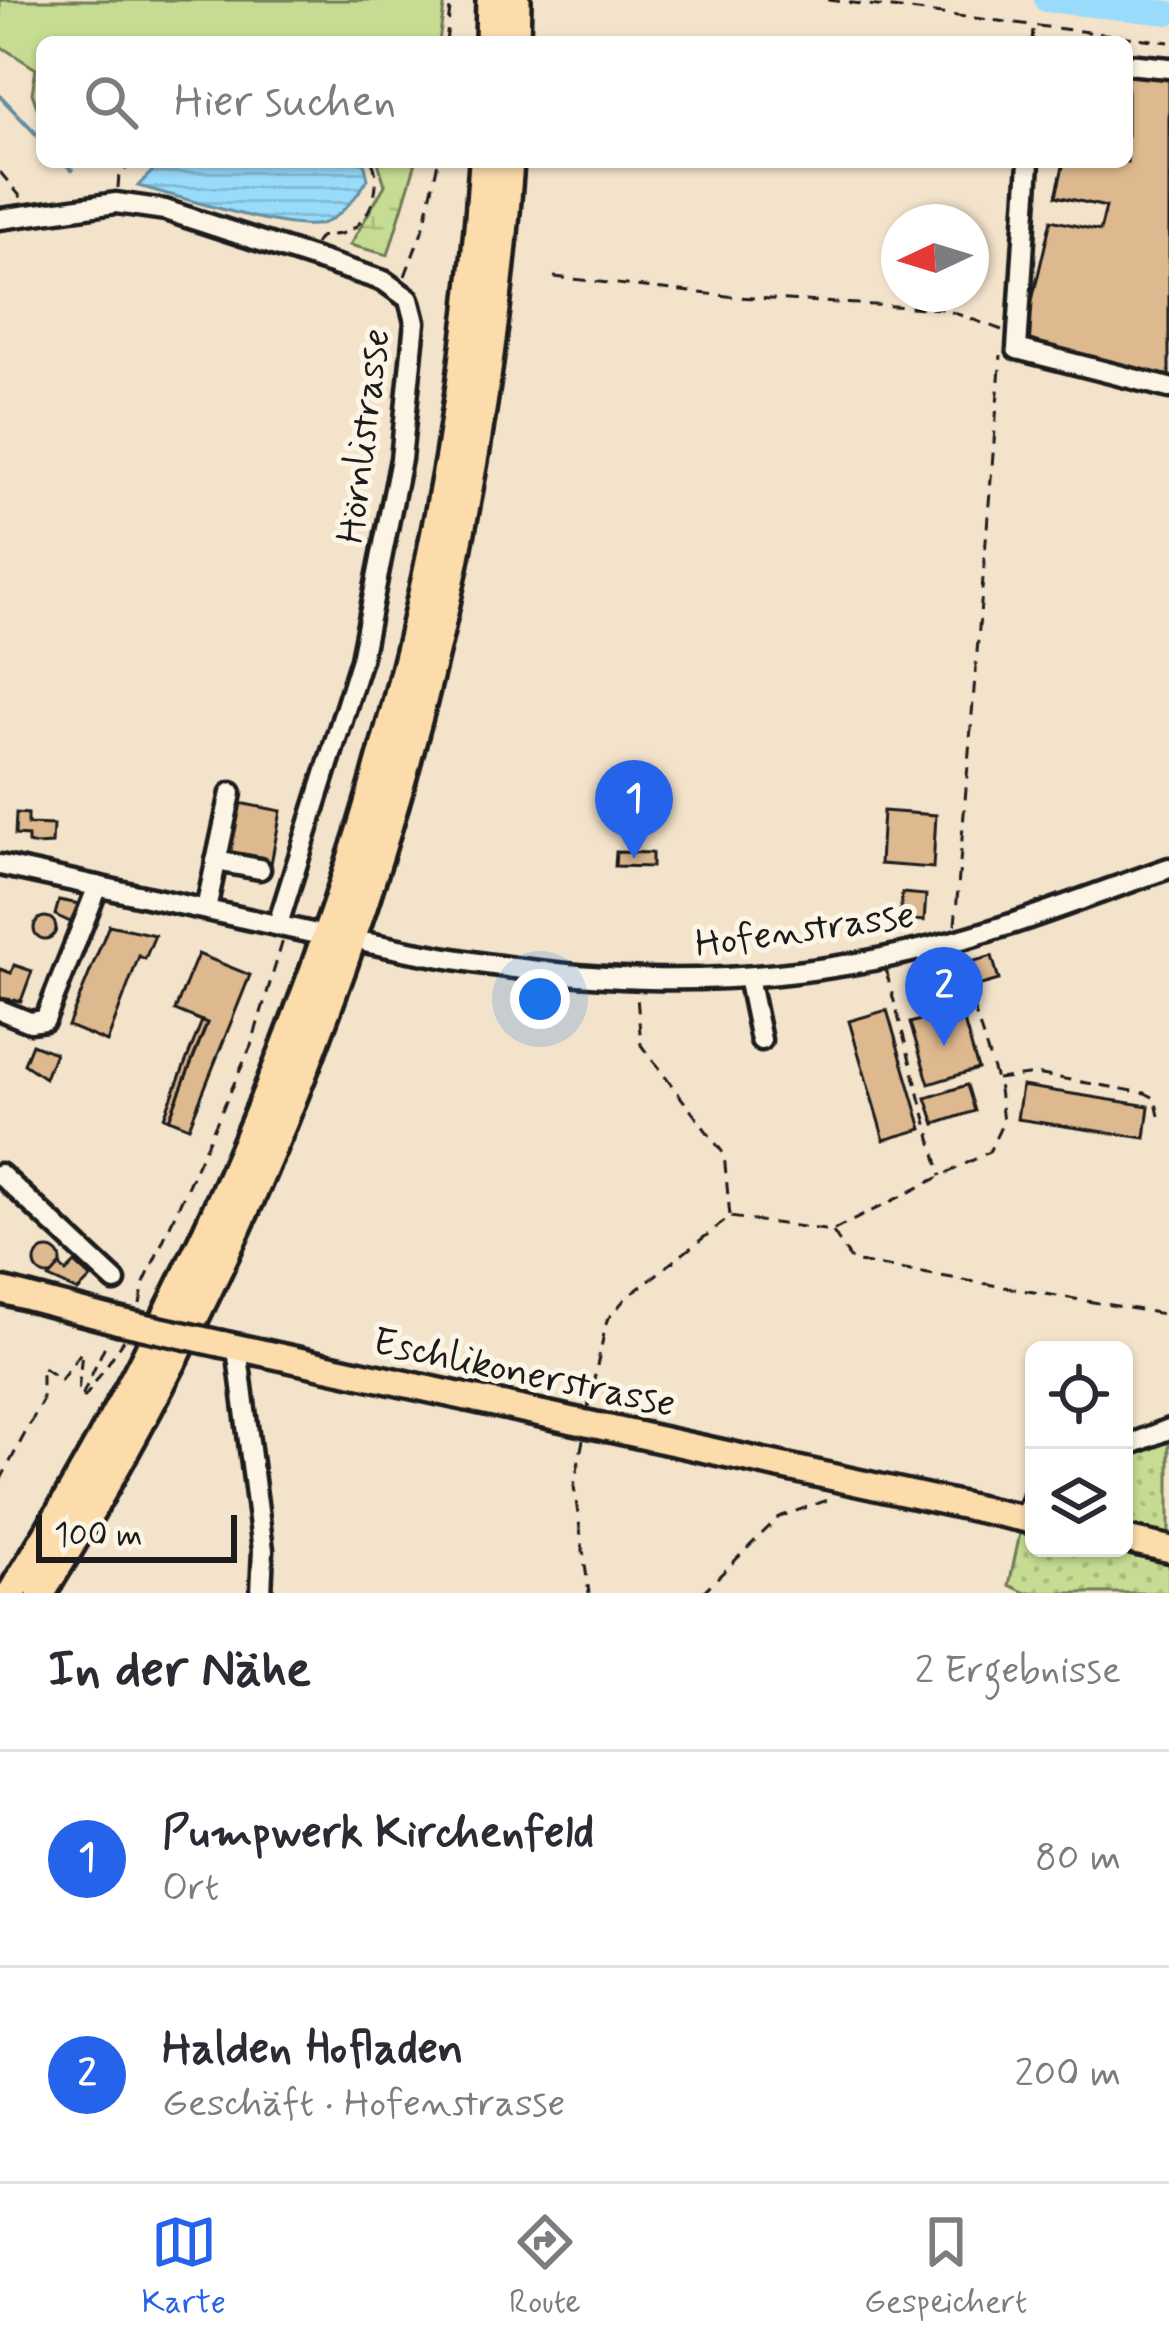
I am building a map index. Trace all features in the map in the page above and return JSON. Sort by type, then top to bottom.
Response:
[{"type":"highway","points":[[490,36],[491,0]]},
{"type":"highway","points":[[515,36],[516,0]]},
{"type":"highway","points":[[12,1593],[110,1426],[190,1272],[267,1098],[332,924],[395,715],[435,536],[465,357],[483,168]]},
{"type":"highway","points":[[41,1593],[132,1438],[229,1249],[309,1060],[368,897],[420,717],[460,541],[490,358],[508,168]]},
{"type":"main road","name":"Eschlikonerstrasse","points":[[0,1291],[862,1485],[1025,1511]]},
{"type":"main road","points":[[1133,1541],[1169,1549]]},
{"type":"street","points":[[1133,65],[1169,68]]},
{"type":"street","points":[[1029,168],[1017,349],[1169,388]]},
{"type":"street","name":"Hörnlistrasse","points":[[0,219],[116,202],[165,210],[399,289],[413,310],[414,346],[384,557],[351,695],[282,926]]},
{"type":"street","points":[[206,909],[231,793]]},
{"type":"street","points":[[216,861],[260,869]]},
{"type":"street","points":[[0,865],[312,933]]},
{"type":"street","name":"Hofenstrasse","points":[[369,943],[493,968],[639,982],[748,977],[881,958],[953,941],[1169,868]]},
{"type":"street","points":[[0,1010],[30,1022],[45,1020],[98,886]]},
{"type":"street","points":[[748,977],[761,1040]]},
{"type":"street","points":[[0,1174],[115,1281]]},
{"type":"street","points":[[230,1346],[262,1550],[261,1593]]},
{"type":"street","points":[[1133,1443],[1169,1429]]},
{"type":"path","points":[[447,36],[451,0]]},
{"type":"path","points":[[828,0],[1115,36]]},
{"type":"path","points":[[1033,36],[1034,27]]},
{"type":"path","points":[[1133,38],[1169,42]]},
{"type":"path","points":[[116,202],[120,168]]},
{"type":"path","points":[[119,174],[127,168]]},
{"type":"path","points":[[309,255],[320,237],[350,231],[367,213],[377,179],[374,168]]},
{"type":"path","points":[[399,289],[424,226],[437,168]]},
{"type":"path","points":[[0,172],[22,193],[28,214]]},
{"type":"path","points":[[554,277],[736,298],[943,309],[1004,331]]},
{"type":"path","points":[[589,1593],[574,1486],[597,1349],[607,1320],[625,1299],[730,1217],[832,1231],[989,1152],[1003,1122],[953,941],[1001,353]]},
{"type":"path","points":[[81,1397],[144,1283],[251,1046],[282,926]]},
{"type":"path","points":[[881,958],[942,1179]]},
{"type":"path","points":[[639,982],[641,1045],[724,1154],[730,1217]]},
{"type":"path","points":[[995,1080],[1036,1074],[1145,1093],[1154,1098],[1159,1116]]},
{"type":"path","points":[[832,1231],[852,1261],[1169,1315]]},
{"type":"path","points":[[81,1397],[89,1394],[124,1321]]},
{"type":"path","points":[[0,1481],[42,1401],[42,1367],[61,1380],[82,1351],[81,1397]]},
{"type":"path","points":[[702,1593],[779,1517],[862,1485]]},
{"type":"green space","points":[[0,0],[445,0],[440,36],[36,36],[36,69],[0,46]]},
{"type":"green space","points":[[380,168],[414,168],[388,255],[350,245],[385,185]]},
{"type":"green space","points":[[1169,1429],[1169,1593],[1026,1593],[1009,1585],[1025,1515],[1025,1557],[1133,1557],[1133,1443]]},
{"type":"water","points":[[155,168],[365,168],[368,179],[335,217],[305,225],[259,218],[138,186]]},
{"type":"building","points":[[1133,71],[1169,75],[1169,382],[1038,352],[1024,335],[1051,220],[1100,231],[1106,207],[1056,196],[1063,168],[1133,168]]},
{"type":"building","points":[[234,802],[281,811],[271,864],[223,855]]},
{"type":"building","points":[[883,811],[936,815],[933,868],[880,864]]},
{"type":"building","points":[[16,813],[28,814],[28,824],[53,825],[52,844],[35,845],[28,843],[28,836],[15,835]]},
{"type":"building","points":[[616,852],[652,853],[652,867],[615,866]]},
{"type":"building","points":[[902,893],[926,895],[924,921],[900,919]]},
{"type":"building","points":[[59,900],[79,904],[75,924],[55,915]]},
{"type":"building","points":[[45,917],[56,928],[45,939],[34,928]]},
{"type":"building","points":[[109,925],[155,935],[145,959],[139,956],[107,1042],[68,1026]]},
{"type":"building","points":[[198,954],[250,975],[189,1127],[169,1119],[207,1023],[175,1010]]},
{"type":"building","points":[[992,956],[999,980],[978,986],[971,962]]},
{"type":"building","points":[[14,965],[32,971],[21,1001],[0,998],[0,969],[11,973]]},
{"type":"building","points":[[960,1008],[978,1069],[929,1084],[910,1023]]},
{"type":"building","points":[[887,1010],[922,1129],[884,1140],[849,1021]]},
{"type":"building","points":[[202,1021],[207,1023],[169,1119],[164,1117]]},
{"type":"building","points":[[32,1044],[55,1053],[45,1078],[24,1064]]},
{"type":"building","points":[[967,1085],[975,1111],[935,1124],[926,1098]]},
{"type":"building","points":[[1022,1086],[1149,1106],[1145,1138],[1017,1119]]},
{"type":"building","points":[[48,1249],[61,1262],[48,1275],[35,1262]]},
{"type":"building","points":[[75,1263],[91,1278],[78,1291],[49,1278],[60,1266],[66,1272]]},
{"type":"waterway","points":[[1046,0],[1169,13]]},
{"type":"waterway","points":[[0,96],[36,134]]},
{"type":"place","name":"Pumpwerk Kirchenfeld","points":[[634,859]]},
{"type":"place","name":"Halden Hofladen","points":[[944,1046]]}]
